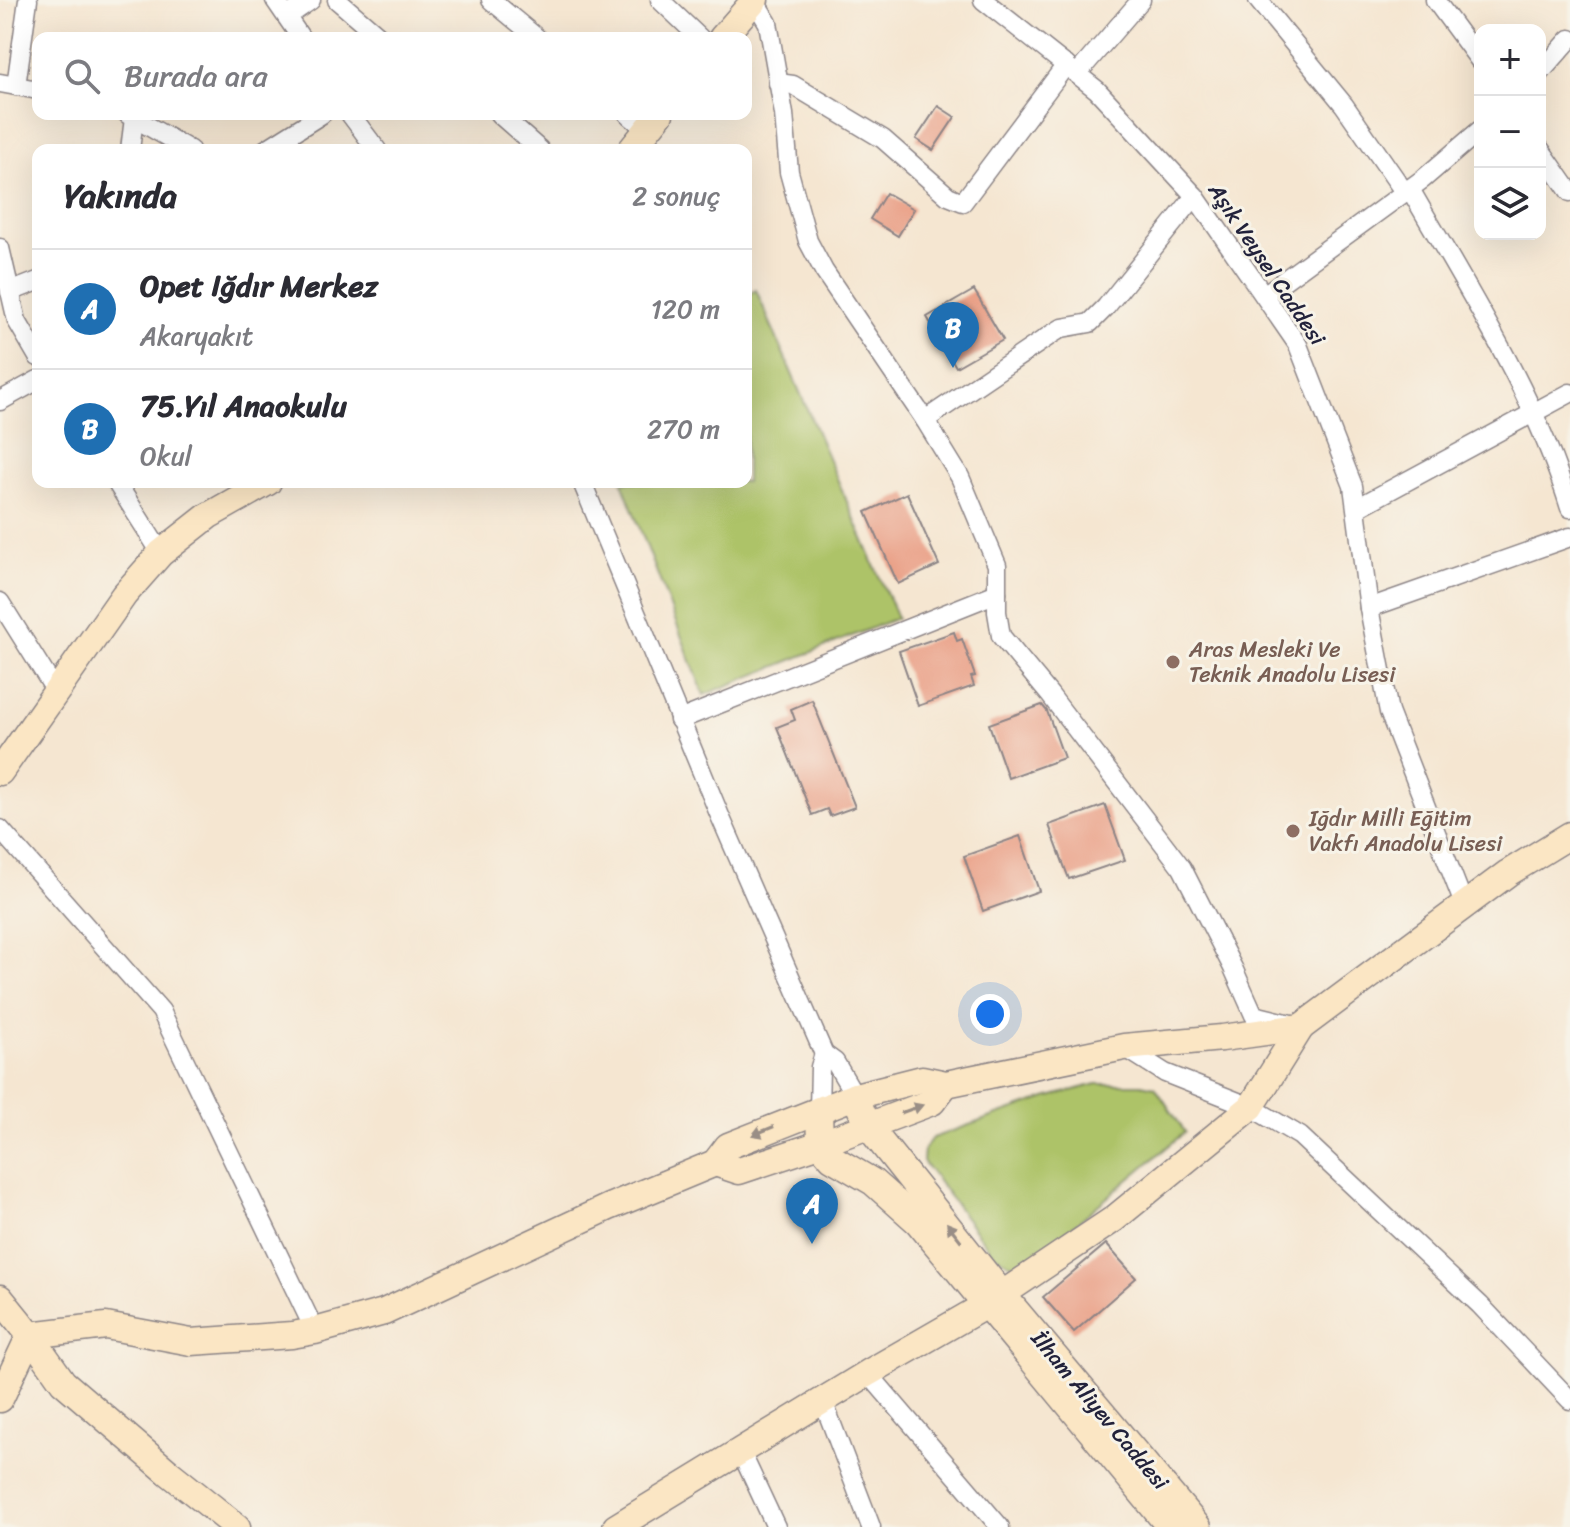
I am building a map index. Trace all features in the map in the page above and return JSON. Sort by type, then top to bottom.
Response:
[{"type":"street","points":[[28,0],[8,84],[32,89]]},
{"type":"street","points":[[275,0],[297,32]]},
{"type":"street","points":[[288,16],[311,0]]},
{"type":"street","points":[[337,0],[374,32]]},
{"type":"street","points":[[491,0],[530,32]]},
{"type":"street","points":[[660,0],[694,32]]},
{"type":"street","points":[[727,32],[755,0],[768,23],[789,172],[808,241],[824,271],[960,477],[997,565],[997,612],[1001,636],[1182,868],[1254,1015],[1301,1027]]},
{"type":"street","name":"Aşık Veysel Caddesi","points":[[983,0],[1097,90],[1195,196],[1298,345],[1353,486],[1369,608],[1389,712],[1465,907]]},
{"type":"street","points":[[778,83],[793,85],[883,139],[948,196],[963,202],[1072,70],[1141,0]]},
{"type":"street","points":[[1258,0],[1344,105],[1408,191],[1514,373],[1558,470],[1570,508]]},
{"type":"street","points":[[1435,0],[1474,53]]},
{"type":"street","points":[[1546,66],[1570,39]]},
{"type":"street","points":[[130,144],[131,120]]},
{"type":"street","points":[[138,120],[180,144]]},
{"type":"street","points":[[274,144],[312,120]]},
{"type":"street","points":[[354,120],[372,144]]},
{"type":"street","points":[[506,120],[533,144]]},
{"type":"street","points":[[1264,295],[1408,191],[1474,135]]},
{"type":"street","points":[[1546,158],[1570,192]]},
{"type":"street","points":[[925,420],[1062,328],[1090,323],[1195,196]]},
{"type":"street","points":[[1,260],[17,321],[32,347]]},
{"type":"street","points":[[10,292],[32,283]]},
{"type":"street","points":[[0,401],[32,383]]},
{"type":"street","points":[[1357,508],[1570,393]]},
{"type":"street","points":[[120,488],[161,553]]},
{"type":"street","points":[[0,772],[124,595],[161,553],[208,516],[257,488]]},
{"type":"street","points":[[584,488],[679,720],[824,1054],[835,1062],[868,1126],[994,1300]]},
{"type":"street","points":[[1369,608],[1570,537]]},
{"type":"street","points":[[679,720],[997,593]]},
{"type":"street","points":[[0,602],[55,690]]},
{"type":"street","points":[[0,829],[41,878],[149,994],[168,1023],[315,1331]]},
{"type":"street","points":[[616,1527],[994,1300],[1114,1219],[1251,1107],[1301,1027],[1521,864],[1570,835]]},
{"type":"street","points":[[30,1335],[106,1326],[191,1342],[315,1331],[384,1312],[609,1207],[715,1163],[728,1146],[855,1096],[922,1079],[946,1084],[1124,1047],[1301,1027]]},
{"type":"street","points":[[1124,1047],[1165,1073],[1251,1107],[1300,1136],[1480,1305],[1570,1400]]},
{"type":"street","points":[[824,1054],[820,1067],[820,1144],[832,1158],[873,1182],[918,1222],[994,1300]]},
{"type":"street","points":[[715,1163],[739,1171],[820,1144],[932,1102],[946,1084]]},
{"type":"street","points":[[0,1298],[63,1382],[237,1527]]},
{"type":"street","name":"İlham Aliyev Caddesi","points":[[994,1300],[1164,1525]]},
{"type":"street","name":"İlham Aliyev Caddesi","points":[[994,1300],[1198,1527]]},
{"type":"street","points":[[0,1399],[30,1335]]},
{"type":"street","points":[[868,1373],[1000,1527]]},
{"type":"street","points":[[823,1401],[871,1527]]},
{"type":"street","points":[[741,1452],[776,1527]]},
{"type":"green space","points":[[756,290],[897,618],[704,695],[624,488],[752,488],[752,292]]},
{"type":"green space","points":[[1096,1084],[1155,1087],[1185,1132],[1021,1270],[992,1253],[923,1161],[924,1149],[932,1138]]},
{"type":"building","points":[[938,106],[955,117],[933,150],[916,139]]},
{"type":"building","points":[[886,193],[914,209],[898,236],[870,219]]},
{"type":"building","points":[[974,290],[1003,340],[956,367],[927,317]]},
{"type":"building","points":[[907,493],[939,565],[898,584],[866,512]]},
{"type":"building","points":[[954,632],[957,641],[962,639],[975,676],[971,677],[974,686],[918,706],[899,651]]},
{"type":"building","points":[[812,700],[855,807],[830,816],[827,809],[812,815],[777,727],[795,720],[791,709]]},
{"type":"building","points":[[1042,705],[1064,758],[1008,778],[989,724]]},
{"type":"building","points":[[1105,805],[1125,860],[1069,879],[1049,825]]},
{"type":"building","points":[[1020,836],[1039,891],[983,911],[964,856]]},
{"type":"building","points":[[1106,1244],[1136,1278],[1074,1332],[1043,1297]]},
{"type":"place","name":"75.Yıl Anaokulu","points":[[953,368]]},
{"type":"place","name":"Aras Mesleki Ve Teknik Anadolu Lisesi","points":[[1173,662]]},
{"type":"place","name":"Iğdır Milli Eğitim Vakfı Anadolu Lisesi","points":[[1293,831]]},
{"type":"place","name":"Opet Iğdır Merkez","points":[[812,1244]]}]
